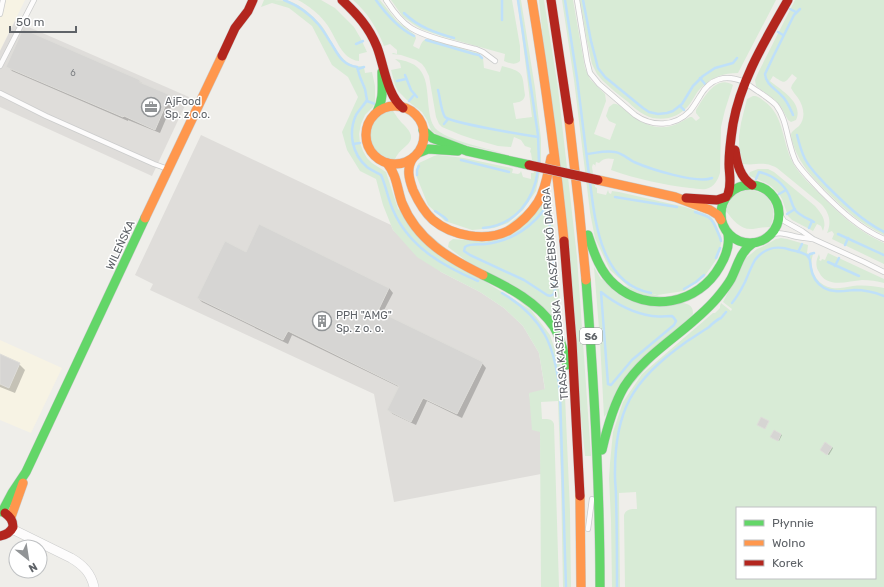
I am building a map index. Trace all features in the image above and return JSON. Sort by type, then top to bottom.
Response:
[{"type":"main road","name":"WILEŃSKA","points":[[1,512],[26,472],[235,28],[244,0]]},
{"type":"main road","name":"WILEŃSKA","points":[[235,28],[248,11],[253,0]]},
{"type":"main road","points":[[342,0],[357,14],[368,28],[376,44],[389,80],[393,97],[403,108]]},
{"type":"main road","name":"TRASA KASZUBSKA – KASZËBSKÔ DARGA","points":[[532,0],[553,147],[568,280],[579,457],[581,587]]},
{"type":"main road","name":"S6","points":[[551,0],[565,91],[586,278],[598,467],[600,587]]},
{"type":"main road","points":[[721,220],[720,211],[731,184],[729,163],[736,110],[746,83],[788,0]]},
{"type":"main road","points":[[382,62],[383,99],[380,108],[369,121],[366,139],[370,151],[378,159],[387,163],[396,164],[408,161],[428,149],[468,152],[675,197],[710,210],[718,216],[728,234],[729,245],[718,270],[711,280],[701,289],[678,300],[666,302],[637,298],[616,286],[607,277],[600,266],[595,256],[578,205]]},
{"type":"main road","points":[[377,112],[394,106],[411,111],[416,115],[423,130],[423,142],[416,155],[410,162],[409,167],[409,178],[416,197],[422,209],[441,226],[457,233],[475,237],[488,236],[512,228],[531,212],[543,192],[553,147]]},
{"type":"main road","points":[[423,130],[432,138],[468,152]]},
{"type":"main road","points":[[732,132],[736,161],[741,174],[752,185]]},
{"type":"main road","points":[[387,163],[394,172],[401,198],[409,217],[430,244],[458,263],[516,291],[529,300],[546,316],[558,336],[575,391]]},
{"type":"main road","points":[[598,467],[612,414],[619,396],[630,379],[650,359],[706,312],[718,298],[747,246],[762,240],[769,235],[778,222],[779,213],[777,204],[771,194],[761,187],[743,185],[727,196],[718,200],[675,197]]},
{"type":"main road","points":[[728,234],[738,241],[753,243]]},
{"type":"main road","name":"WILEŃSKA","points":[[11,517],[20,496],[26,472]]},
{"type":"main road","points":[[0,537],[6,535],[12,529],[13,525],[11,517],[1,512]]},
{"type":"street","points":[[12,529],[80,563],[90,575],[94,587]]},
{"type":"lane","points":[[0,14],[4,0]]},
{"type":"lane","points":[[0,66],[34,0]]},
{"type":"lane","points":[[386,0],[399,18],[411,28],[424,34],[476,49],[495,61]]},
{"type":"lane","points":[[577,0],[590,73],[599,84],[640,118],[656,124],[677,121],[694,107],[703,91],[717,80],[721,78],[731,78],[746,83],[768,98],[778,109],[783,120],[793,155],[806,176],[852,220],[867,231],[884,240]]},
{"type":"lane","points":[[0,93],[53,119],[154,164],[169,169]]},
{"type":"lane","points":[[779,213],[784,221],[813,239],[884,272]]},
{"type":"lane","points":[[769,235],[784,233],[813,239]]},
{"type":"lane","points":[[590,531],[590,516],[597,456]]},
{"type":"lane","points":[[579,457],[584,486]]},
{"type":"lane","points":[[587,501],[590,516]]},
{"type":"lane","points":[[594,538],[600,575]]},
{"type":"lane","points":[[582,576],[586,546]]},
{"type":"shaded area","points":[[0,0],[25,0],[0,51]]},
{"type":"shaded area","points":[[15,21],[189,97],[152,176],[0,107],[0,51]]},
{"type":"shaded area","points":[[201,135],[391,225],[393,230],[441,272],[480,292],[504,308],[523,326],[539,353],[545,390],[529,394],[540,432],[541,474],[394,502],[374,394],[150,290],[153,284],[135,275]]},
{"type":"shaded area","points":[[0,340],[62,368],[31,433],[0,420]]},
{"type":"green space","points":[[264,0],[289,1],[302,8],[321,25],[343,59],[356,66],[365,66],[365,73],[372,72],[375,86],[375,102],[373,107],[365,115],[361,124],[359,134],[360,143],[367,158],[386,172],[398,209],[489,284],[531,310],[550,335],[560,365],[565,396],[570,511],[571,587],[563,587],[558,401],[541,402],[542,419],[551,420],[554,424],[559,587],[541,587],[540,432],[532,430],[529,393],[545,389],[539,353],[523,326],[504,308],[480,292],[441,272],[417,257],[393,230],[383,205],[376,179],[360,171],[347,150],[342,132],[358,97],[348,77],[332,65],[312,26],[289,8],[272,3],[261,7]]},
{"type":"green space","points":[[298,0],[321,0],[335,8],[354,27],[367,52],[359,54],[359,61],[347,56],[339,46],[329,27],[322,19],[313,10]]},
{"type":"green space","points":[[353,0],[380,0],[397,21],[415,35],[416,38],[413,46],[419,49],[423,41],[428,39],[478,53],[483,58],[484,68],[500,72],[502,66],[519,72],[521,74],[525,95],[519,102],[513,103],[516,119],[532,117],[517,0],[521,0],[535,88],[541,139],[541,167],[536,191],[523,210],[508,223],[494,228],[472,230],[445,221],[428,205],[416,175],[417,166],[419,163],[438,155],[464,158],[511,168],[513,169],[512,173],[518,174],[521,171],[523,177],[531,179],[531,173],[534,173],[530,152],[531,148],[525,146],[521,140],[514,137],[511,147],[498,146],[461,135],[442,127],[436,117],[429,76],[425,68],[416,60],[401,55],[392,54],[397,54],[397,50],[390,44],[384,46],[371,21]]},
{"type":"green space","points":[[391,0],[512,0],[520,46],[520,61],[514,64],[508,63],[504,61],[505,54],[421,29],[403,17]]},
{"type":"green space","points":[[539,0],[544,0],[558,88],[577,257],[591,456],[585,456]]},
{"type":"green space","points":[[562,0],[573,0],[585,68],[590,79],[605,94],[606,101],[594,134],[610,140],[616,124],[609,121],[606,116],[609,107],[613,104],[618,105],[638,120],[651,126],[671,126],[690,117],[696,121],[700,118],[696,113],[696,110],[711,89],[721,83],[727,82],[733,85],[721,127],[720,173],[717,181],[711,187],[702,189],[680,187],[630,176],[611,170],[614,159],[609,158],[602,160],[599,163],[596,162],[595,167],[593,164],[592,167],[597,193],[606,195],[608,190],[611,194],[612,191],[619,192],[685,207],[711,217],[715,222],[722,239],[718,257],[704,277],[684,291],[657,295],[629,287],[610,270],[595,238],[590,212],[574,80]]},
{"type":"green space","points":[[580,0],[776,0],[738,73],[714,78],[700,89],[691,103],[680,113],[669,118],[657,119],[645,115],[634,108],[608,86],[597,74],[592,64]]},
{"type":"green space","points":[[795,0],[884,0],[884,235],[854,217],[823,188],[800,160],[794,147],[791,135],[803,120],[802,105],[791,88],[797,78],[792,74],[784,82],[773,76],[770,81],[790,98],[797,108],[798,114],[796,120],[791,122],[788,120],[781,107],[775,100],[756,86],[755,80],[758,73]]},
{"type":"green space","points":[[395,59],[406,61],[414,65],[424,76],[430,117],[435,128],[440,132],[458,140],[506,154],[462,144],[440,137],[431,130],[422,112],[398,91],[391,70],[401,68],[400,63]]},
{"type":"green space","points":[[753,96],[764,101],[775,113],[782,129],[792,161],[804,178],[849,221],[865,233],[884,243],[884,264],[832,239],[834,234],[832,231],[827,233],[829,229],[829,217],[824,207],[777,168],[768,164],[743,164],[739,146],[739,136],[747,99]]},
{"type":"green space","points":[[393,111],[411,135],[408,144],[399,152],[395,159],[384,156],[377,151],[372,144],[370,135],[376,119],[383,114]]},
{"type":"green space","points":[[758,169],[768,169],[774,172],[815,206],[820,212],[824,221],[823,231],[821,226],[817,224],[813,231],[792,220],[788,216],[779,194],[771,186],[750,176],[750,172]]},
{"type":"green space","points":[[550,190],[563,334],[448,247],[449,242],[453,239],[487,242]]},
{"type":"green space","points":[[747,190],[761,193],[770,201],[773,213],[770,227],[753,229],[744,228],[737,224],[726,211],[733,197]]},
{"type":"green space","points":[[781,238],[808,245],[807,253],[809,254],[814,252],[811,264],[814,274],[821,283],[826,286],[832,288],[873,286],[884,288],[884,587],[625,587],[624,515],[627,510],[637,509],[636,492],[619,493],[620,587],[612,587],[609,478],[613,432],[623,402],[642,374],[713,313],[715,313],[720,308],[721,303],[731,311],[732,309],[723,302],[746,258],[757,249],[776,239]]},
{"type":"green space","points":[[828,253],[884,279],[884,283],[865,280],[838,283],[827,281],[819,272],[816,263],[819,254],[819,260],[821,261],[822,259],[825,260]]},
{"type":"green space","points":[[594,267],[601,279],[687,304],[691,307],[693,312],[693,314],[604,417],[600,341]]},
{"type":"building","points":[[23,29],[140,80],[139,82],[170,95],[155,130],[6,67]]},
{"type":"building","name":"PPH \"AMG\" Sp. z o. o.","points":[[259,224],[389,288],[378,311],[483,362],[457,414],[423,398],[411,422],[387,410],[399,386],[288,331],[283,340],[197,298],[225,241],[246,252]]},
{"type":"building","points":[[0,354],[20,363],[9,388],[0,384]]},
{"type":"building","points":[[761,417],[769,421],[765,429],[757,425]]},
{"type":"building","points":[[774,430],[781,434],[778,441],[770,437]]},
{"type":"building","points":[[825,442],[832,447],[827,455],[820,450]]},
{"type":"waterway","points":[[284,0],[298,7],[312,17],[322,29],[343,61],[351,66],[357,67],[365,89],[367,100],[356,115],[352,129],[355,150],[362,162],[381,175],[391,206],[408,235],[428,254],[440,262],[478,281]]},
{"type":"waterway","points":[[376,0],[393,20],[408,33],[414,36]]},
{"type":"waterway","points":[[502,0],[502,20]]},
{"type":"waterway","points":[[518,0],[538,135],[539,164]]},
{"type":"waterway","points":[[565,0],[577,78],[589,175]]},
{"type":"waterway","points":[[583,0],[598,68],[605,77],[649,112],[658,114],[673,111],[682,104],[693,86],[703,76],[715,68],[733,63],[737,58]]},
{"type":"waterway","points":[[790,9],[796,12]]},
{"type":"waterway","points":[[793,115],[785,99],[769,84],[765,74],[794,15],[800,9]]},
{"type":"waterway","points":[[404,13],[421,26],[454,38]]},
{"type":"waterway","points":[[778,32],[783,35]]},
{"type":"waterway","points":[[426,40],[479,55],[482,58]]},
{"type":"waterway","points":[[356,44],[363,41]]},
{"type":"waterway","points":[[358,69],[364,67]]},
{"type":"waterway","points":[[405,75],[411,90],[417,97]]},
{"type":"waterway","points":[[700,78],[705,84]]},
{"type":"waterway","points":[[397,81],[406,79]]},
{"type":"waterway","points":[[438,90],[445,117],[450,120],[538,137]]},
{"type":"waterway","points":[[409,101],[414,95]]},
{"type":"waterway","points":[[367,101],[375,104]]},
{"type":"waterway","points":[[680,106],[684,110]]},
{"type":"waterway","points":[[444,124],[448,119]]},
{"type":"waterway","points":[[797,135],[805,159],[815,173],[853,211],[884,232]]},
{"type":"waterway","points":[[353,144],[360,143]]},
{"type":"waterway","points":[[587,154],[612,151],[641,165],[673,175],[696,179],[712,178]]},
{"type":"waterway","points":[[461,160],[509,172]]},
{"type":"waterway","points":[[417,175],[419,166]]},
{"type":"waterway","points":[[483,228],[505,222],[521,210],[532,192],[538,170]]},
{"type":"waterway","points":[[756,179],[759,172],[777,180],[787,191],[795,210],[814,222]]},
{"type":"waterway","points":[[590,182],[598,232],[611,264],[621,277],[634,287],[651,293]]},
{"type":"waterway","points":[[779,194],[786,190]]},
{"type":"waterway","points":[[615,197],[677,207]]},
{"type":"waterway","points":[[548,204],[555,289],[554,294],[549,296],[524,280],[464,251],[465,247],[469,245],[486,244],[505,240],[522,231],[536,219],[548,204]]},
{"type":"waterway","points":[[787,214],[795,209]]},
{"type":"waterway","points":[[435,211],[447,220]]},
{"type":"waterway","points":[[695,212],[710,219],[714,224],[721,241]]},
{"type":"waterway","points":[[809,228],[812,221]]},
{"type":"waterway","points":[[838,234],[884,255]]},
{"type":"waterway","points":[[845,245],[848,238]]},
{"type":"waterway","points":[[798,252],[802,244]]},
{"type":"waterway","points":[[716,258],[720,248]]},
{"type":"waterway","points":[[732,303],[742,288],[755,260],[767,250],[776,248],[800,252],[808,256],[815,280],[827,290],[862,290],[884,296]]},
{"type":"waterway","points":[[808,257],[810,254],[814,253]]},
{"type":"waterway","points":[[835,266],[839,258]]},
{"type":"waterway","points":[[828,262],[859,276]]},
{"type":"waterway","points":[[684,289],[704,275]]},
{"type":"waterway","points":[[601,292],[618,304],[631,310],[645,315],[672,316],[676,321],[674,325],[632,360],[611,385],[608,384],[601,292]]},
{"type":"waterway","points":[[502,293],[528,313],[537,323],[551,347],[555,361],[560,393],[566,587]]},
{"type":"waterway","points":[[617,587],[617,519],[615,477],[618,433],[623,415],[630,399],[652,370],[667,356],[709,327],[726,312]]},
{"type":"traffic: fast","points":[[377,112],[382,97],[382,72]]},
{"type":"traffic: fast","points":[[423,130],[432,138],[467,151],[529,165]]},
{"type":"traffic: fast","points":[[418,153],[428,149],[458,151]]},
{"type":"traffic: fast","points":[[744,185],[756,185],[771,193],[779,208],[779,214],[779,220],[771,235],[756,243],[744,243],[729,235],[721,220],[721,208],[729,193],[744,185]]},
{"type":"traffic: fast","points":[[2,512],[12,493],[26,472],[145,218]]},
{"type":"traffic: fast","points":[[588,235],[601,268],[615,285],[628,294],[642,300],[657,302],[672,301],[686,296],[699,289],[711,279],[726,255],[728,247],[728,234]]},
{"type":"traffic: fast","points":[[602,450],[611,417],[617,402],[624,387],[633,374],[656,352],[694,321],[717,298],[731,279],[745,250],[753,243]]},
{"type":"traffic: fast","points":[[483,275],[522,296],[540,310],[554,327],[559,336],[567,365]]},
{"type":"traffic: fast","points":[[586,280],[596,434],[600,587]]},
{"type":"traffic: slow","points":[[532,0],[550,120],[564,241]]},
{"type":"traffic: slow","points":[[145,218],[222,56]]},
{"type":"traffic: slow","points":[[395,106],[406,108],[416,114],[422,124],[424,135],[422,146],[416,156],[406,162],[395,164],[384,162],[374,156],[368,146],[366,135],[368,124],[374,114],[384,108],[395,106]]},
{"type":"traffic: slow","points":[[569,120],[586,280]]},
{"type":"traffic: slow","points":[[413,158],[409,166],[410,182],[417,198],[427,213],[441,226],[469,236],[479,237],[508,231],[529,214],[543,192],[551,158]]},
{"type":"traffic: slow","points":[[387,163],[395,177],[402,203],[408,216],[425,238],[446,255],[483,275]]},
{"type":"traffic: slow","points":[[598,180],[675,197],[710,210],[718,215],[721,220]]},
{"type":"traffic: slow","points":[[11,517],[23,483]]},
{"type":"traffic: slow","points":[[580,496],[581,587]]},
{"type":"traffic: jam","points":[[222,56],[235,28],[248,11],[253,0]]},
{"type":"traffic: jam","points":[[342,0],[358,16],[370,33],[377,47],[393,96],[403,108]]},
{"type":"traffic: jam","points":[[551,0],[569,120]]},
{"type":"traffic: jam","points":[[728,194],[730,182],[730,149],[737,107],[755,60],[788,0]]},
{"type":"traffic: jam","points":[[735,150],[740,170],[748,182],[752,185]]},
{"type":"traffic: jam","points":[[529,165],[598,180]]},
{"type":"traffic: jam","points":[[686,198],[717,200],[726,197]]},
{"type":"traffic: jam","points":[[564,241],[572,342],[580,496]]},
{"type":"traffic: jam","points":[[0,536],[11,531],[13,527],[11,519],[5,513]]},
{"type":"place","name":"AjFood Sp. z o.o.","points":[[151,107]]},
{"type":"place","name":"PPH \"AMG\" Sp. z o. o.","points":[[322,321]]}]
